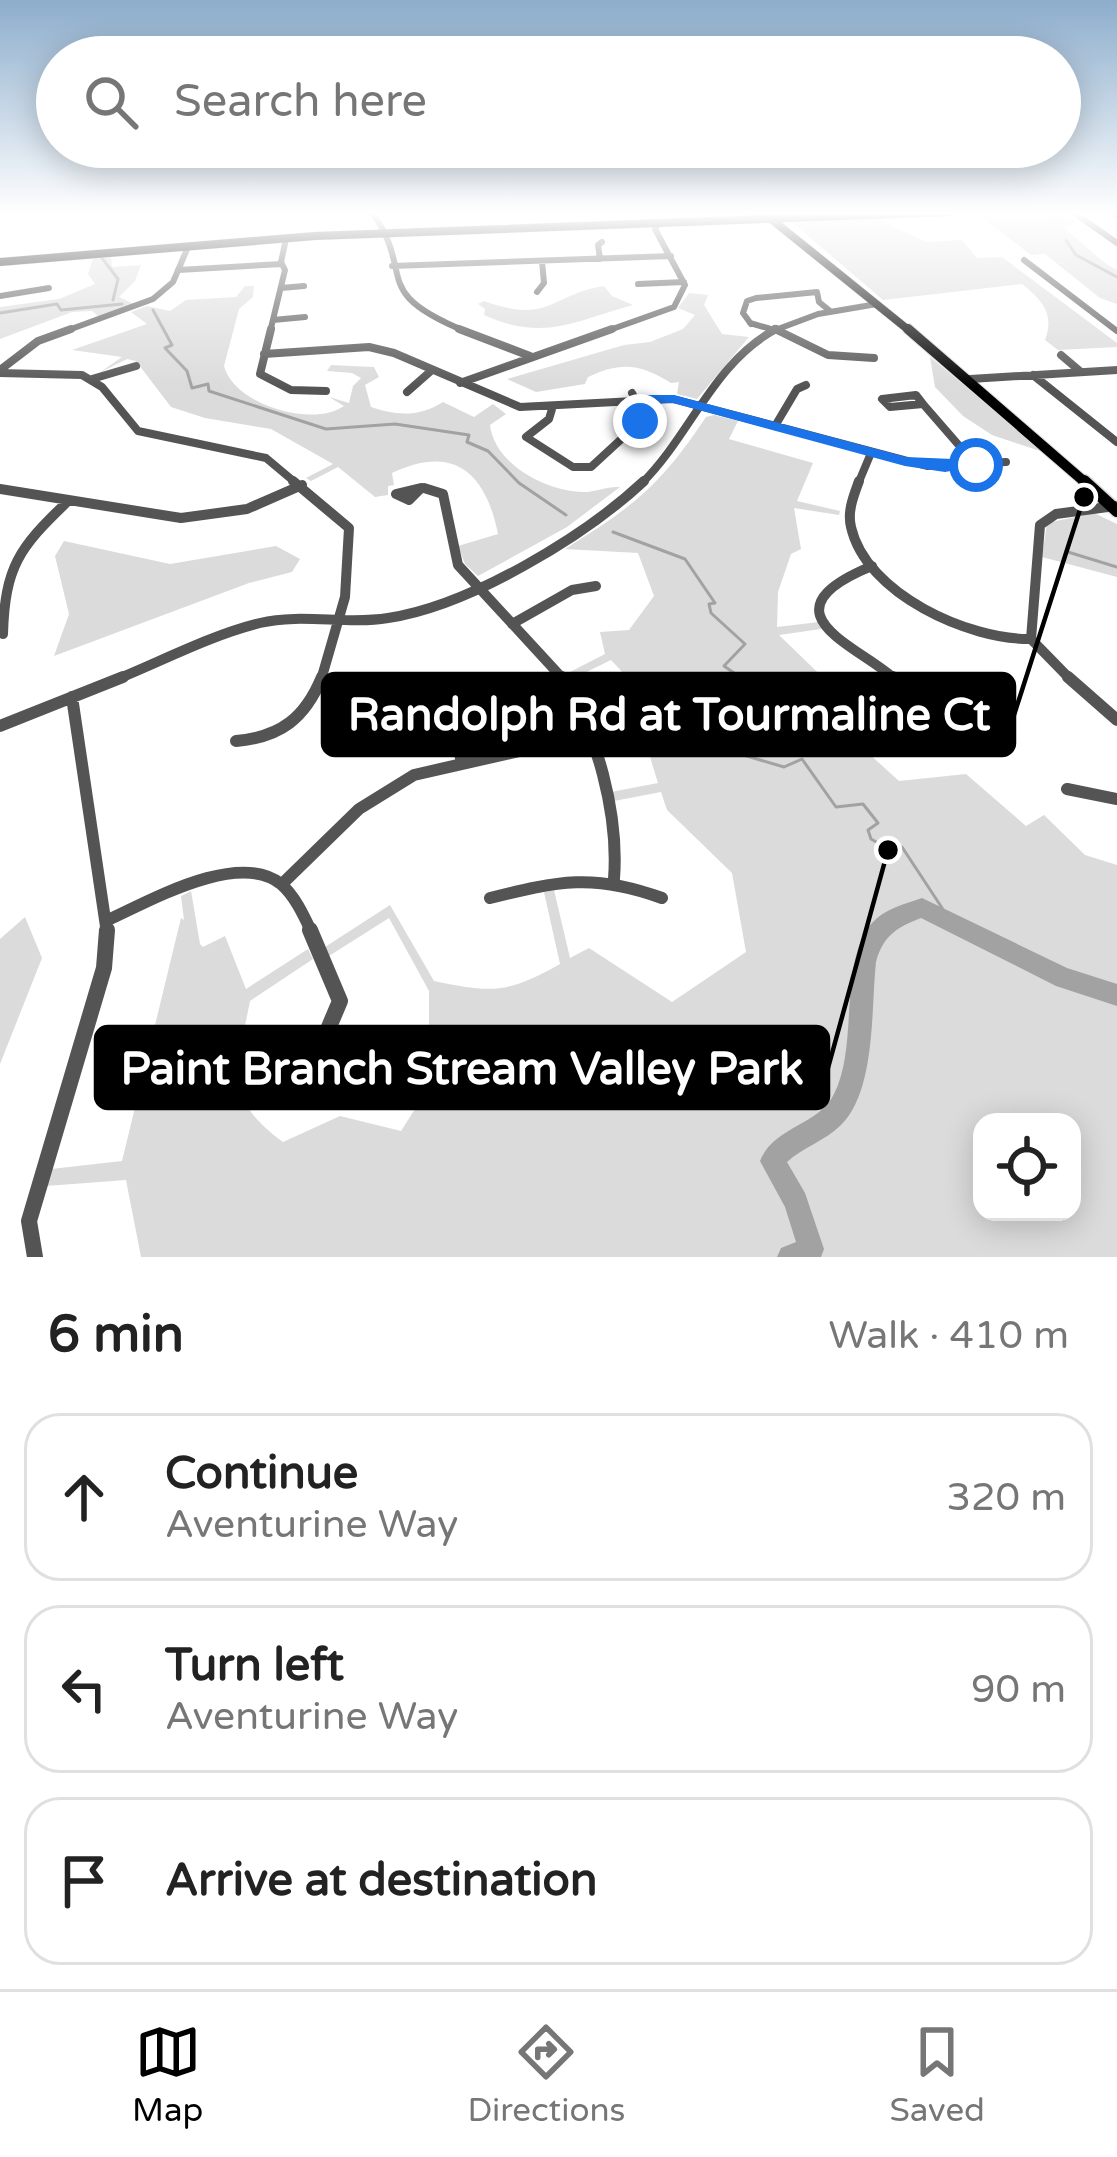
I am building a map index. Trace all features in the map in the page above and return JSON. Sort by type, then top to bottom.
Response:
[{"type":"main road","points":[[835,271],[970,379],[1115,507]]},
{"type":"street","points":[[0,372],[38,341],[144,304],[164,291],[178,271]]},
{"type":"street","points":[[282,271],[260,374],[268,382],[309,393],[326,391]]},
{"type":"street","points":[[394,271],[401,293],[412,304],[530,356]]},
{"type":"street","points":[[536,292],[544,283],[543,271]]},
{"type":"street","points":[[460,383],[668,310],[682,298],[684,282],[678,271]]},
{"type":"street","points":[[1038,271],[1117,331]]},
{"type":"street","points":[[638,284],[684,282]]},
{"type":"street","points":[[281,288],[304,286]]},
{"type":"street","points":[[0,296],[49,288]]},
{"type":"street","points":[[830,311],[819,302],[817,292],[755,298],[747,301],[743,313],[752,325],[776,329],[828,355],[874,358]]},
{"type":"street","points":[[0,726],[256,624],[406,616],[475,586],[624,499],[664,458],[736,357],[776,329],[830,311],[877,304]]},
{"type":"street","points":[[273,320],[304,317]]},
{"type":"street","points":[[264,354],[369,347],[503,403],[551,409],[633,396],[674,399],[928,466],[1006,461]]},
{"type":"street","points":[[1061,355],[1081,372]]},
{"type":"street","points":[[0,372],[68,373],[92,379],[136,366]]},
{"type":"street","points":[[407,392],[432,370]]},
{"type":"street","points":[[970,379],[1117,370]]},
{"type":"street","points":[[1034,375],[1117,442]]},
{"type":"street","points":[[92,379],[125,423],[138,431],[266,458],[335,512],[352,537],[352,566],[310,706],[282,730],[257,740],[236,741]]},
{"type":"street","points":[[775,426],[797,389],[806,385]]},
{"type":"street","points":[[551,409],[549,419],[526,437],[573,467],[591,467],[640,421],[642,412],[633,396]]},
{"type":"street","points":[[923,404],[976,465]]},
{"type":"street","points":[[871,452],[849,520],[854,540],[872,566],[962,631],[990,640],[1031,640],[1094,704],[1117,720]]},
{"type":"street","points":[[0,489],[156,516],[196,517],[247,508],[302,485]]},
{"type":"street","points":[[424,488],[446,498],[453,555],[475,586],[572,689],[616,838],[614,879]]},
{"type":"street","points":[[3,634],[9,565],[66,502]]},
{"type":"street","points":[[1031,640],[1040,525],[1056,514],[1115,507]]},
{"type":"street","points":[[872,566],[832,586],[824,607],[825,627],[839,644],[894,678],[908,698],[911,721]]},
{"type":"street","points":[[512,624],[572,590],[596,586]]},
{"type":"street","points":[[34,1257],[29,1221],[104,968],[107,920],[71,698]]},
{"type":"street","points":[[438,710],[454,719],[462,763]]},
{"type":"street","points":[[282,884],[364,803],[414,775],[589,735]]},
{"type":"street","points":[[1067,789],[1117,799]]},
{"type":"street","points":[[107,920],[224,873],[246,872],[282,884],[340,1001],[329,1027]]},
{"type":"street","points":[[490,898],[575,878],[614,879],[662,898]]},
{"type":"shaded area","points":[[139,271],[119,297],[134,304],[99,317],[92,311],[72,312],[0,339],[0,307],[59,299],[95,284],[88,274]]},
{"type":"shaded area","points":[[849,271],[1020,271],[1117,347],[1058,350],[1045,340],[1045,308],[1022,284],[883,300]]},
{"type":"shaded area","points":[[1066,271],[1117,271],[1117,304],[1100,298]]},
{"type":"shaded area","points":[[245,286],[254,286],[253,297],[239,309],[224,366],[231,380],[258,402],[295,413],[330,412],[344,406],[329,397],[349,403],[353,386],[361,378],[327,371],[331,365],[374,367],[379,377],[365,385],[371,407],[408,413],[443,402],[474,417],[493,404],[506,414],[490,425],[494,439],[524,473],[569,490],[620,487],[567,527],[478,576],[465,564],[458,546],[498,534],[485,495],[464,470],[433,461],[414,465],[392,473],[394,485],[388,486],[388,495],[375,497],[338,467],[311,481],[306,478],[333,464],[271,429],[171,407],[136,361],[127,359],[99,373],[122,357],[72,350],[147,324],[131,312],[147,306],[170,311],[186,300],[236,297]]},
{"type":"shaded area","points":[[604,286],[612,296],[633,305],[542,328],[505,323],[484,315],[485,309],[478,304],[537,309]]},
{"type":"shaded area","points":[[689,293],[708,295],[704,305],[722,334],[749,337],[697,399],[677,394],[679,382],[631,367],[600,372],[585,384],[536,392],[507,379],[683,329],[695,315],[678,308]]},
{"type":"shaded area","points":[[930,357],[1046,453],[992,435],[963,416],[935,387]]},
{"type":"shaded area","points":[[714,415],[738,421],[729,439],[813,463],[797,501],[840,511],[839,515],[794,508],[801,549],[791,554],[778,592],[777,627],[819,622],[821,629],[779,635],[844,698],[836,725],[860,745],[893,720],[898,728],[867,752],[899,781],[966,774],[1026,826],[1044,815],[1085,855],[1117,865],[1117,1257],[141,1257],[126,1180],[46,1186],[51,1169],[122,1161],[181,918],[184,920],[181,896],[191,891],[200,944],[203,947],[225,936],[246,989],[308,949],[313,959],[250,1001],[241,1045],[242,1096],[250,1111],[283,1142],[340,1116],[401,1131],[429,1087],[429,991],[389,918],[329,956],[325,947],[390,905],[434,981],[470,988],[512,986],[560,964],[544,892],[554,890],[570,958],[589,948],[672,1002],[746,952],[732,873],[667,810],[661,792],[614,801],[611,792],[658,783],[625,675],[611,660],[570,680],[566,674],[605,654],[600,632],[629,630],[654,596],[638,553],[565,549],[644,493],[706,417]]},
{"type":"shaded area","points":[[1094,513],[1117,524],[1117,577],[1042,557],[1047,523]]},
{"type":"shaded area","points":[[64,541],[170,564],[276,546],[300,559],[292,572],[249,583],[54,656],[69,614],[55,556]]},
{"type":"shaded area","points":[[25,917],[42,958],[0,1064],[0,939]]},
{"type":"waterway","points":[[112,271],[118,279],[113,300]]},
{"type":"waterway","points":[[1105,271],[1117,277]]},
{"type":"waterway","points":[[0,313],[57,304],[61,310],[122,304]]},
{"type":"waterway","points":[[153,310],[172,345],[165,348],[187,371],[192,388],[208,384],[209,391],[326,429],[395,424],[469,435],[467,442],[488,451],[519,483],[566,515]]},
{"type":"waterway","points":[[613,532],[685,559],[715,603],[709,604],[711,613],[745,644],[724,666],[747,682],[746,691],[736,697],[718,695],[710,706],[713,723],[740,744],[740,754],[784,767],[802,759],[836,807],[863,804],[878,823],[868,830],[871,839],[892,851],[902,847],[950,920]]},
{"type":"waterway","points":[[1068,552],[1117,567]]},
{"type":"waterway","points":[[790,1257],[811,1249],[796,1202],[772,1161],[788,1144],[832,1118],[849,1091],[866,962],[880,929],[922,908],[1064,978],[1117,995]]},
{"type":"place","name":"Randolph Rd at Tourmaline Ct","points":[[1084,497]]},
{"type":"place","name":"Paint Branch Stream Valley Park","points":[[888,850]]},
{"type":"route","points":[[640,421],[642,412],[634,399],[674,399],[905,462],[976,465]]}]
